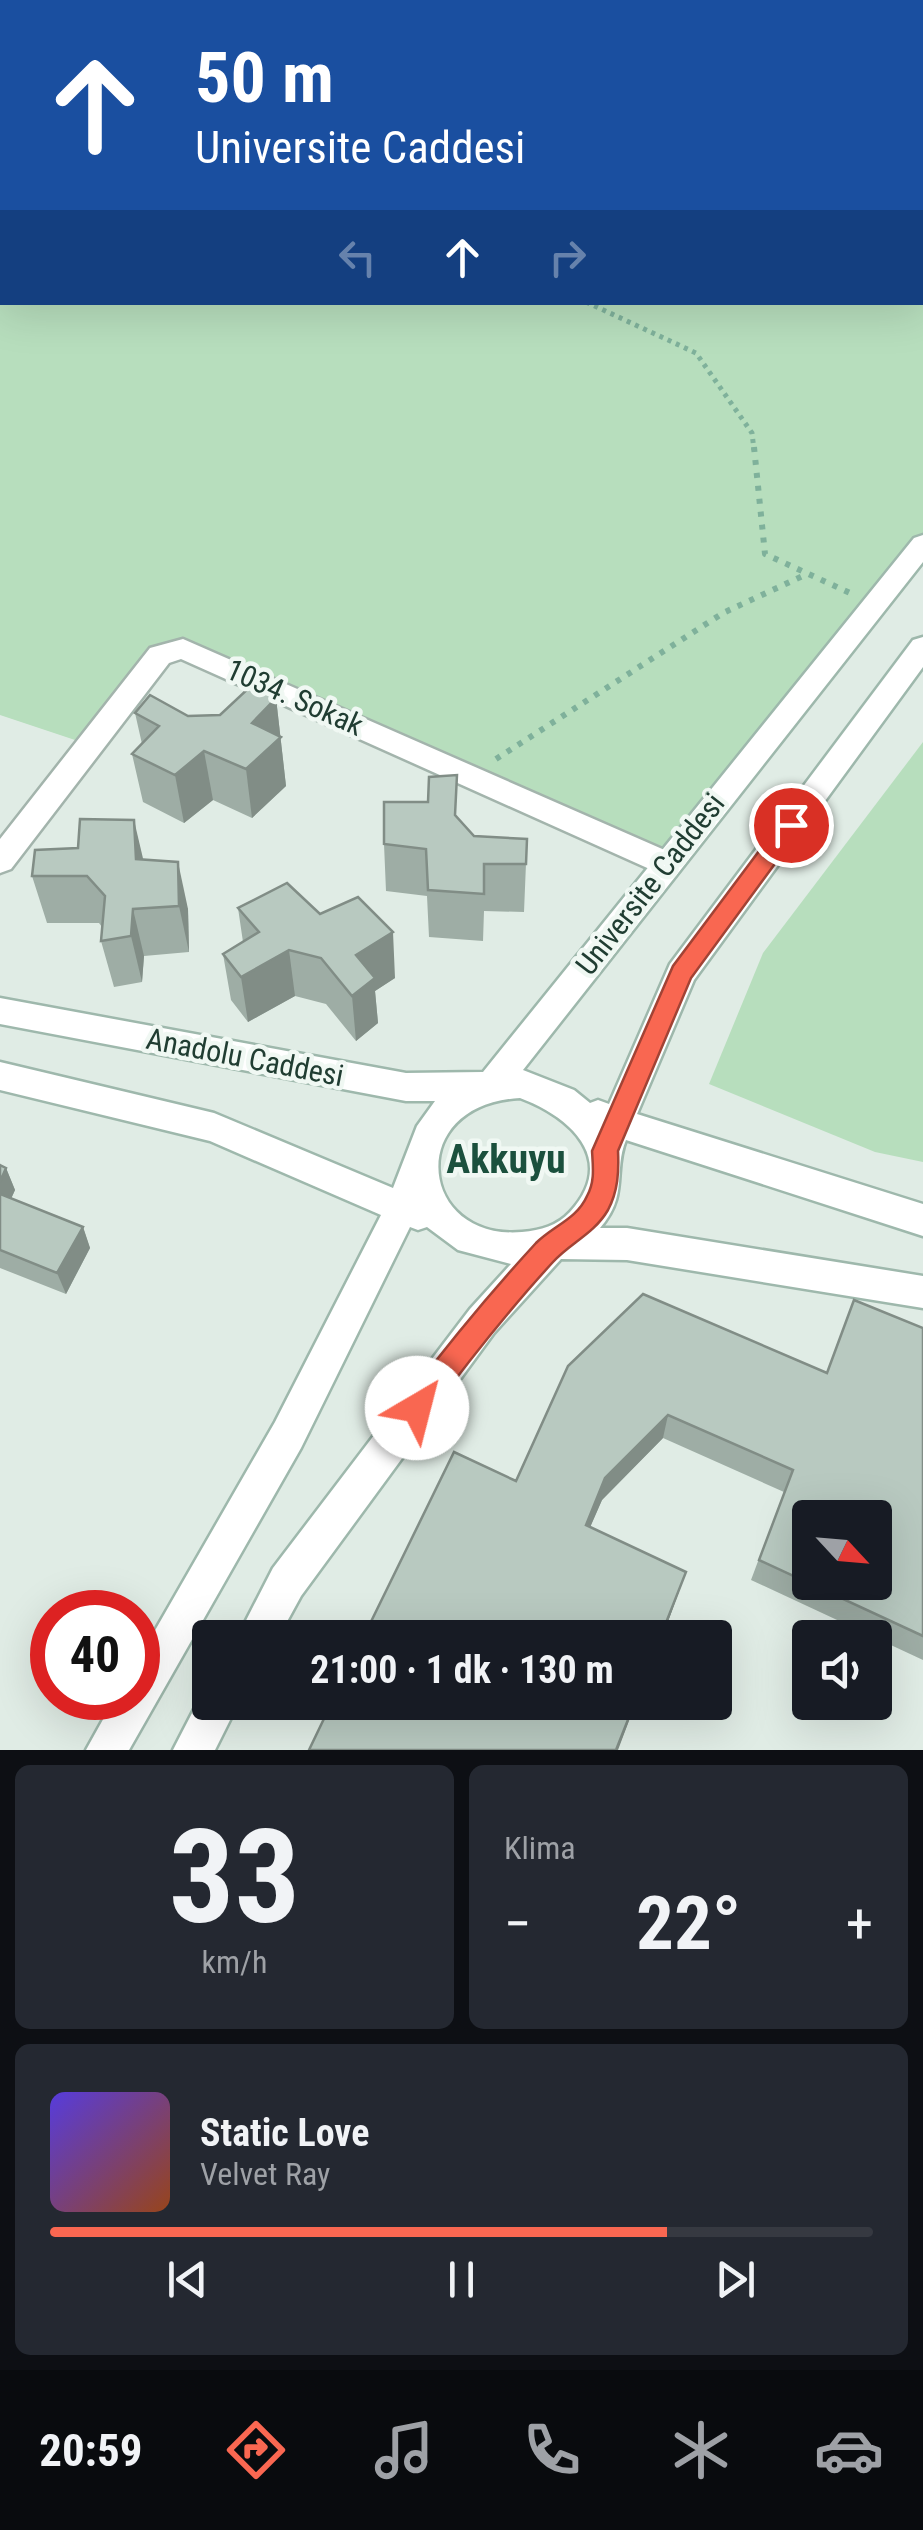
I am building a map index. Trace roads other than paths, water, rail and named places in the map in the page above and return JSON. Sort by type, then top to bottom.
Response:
[{"type":"street","name":"Universite Caddesi","points":[[492,1086],[665,863],[923,544]]},
{"type":"street","points":[[266,1620],[286,1582],[482,1320],[554,1243],[580,1227],[598,1204],[611,1136],[681,972],[923,647]]},
{"type":"street","name":"1034. Sokak","points":[[0,861],[160,655],[183,649],[665,863]]},
{"type":"street","name":"Anadolu Caddesi","points":[[0,1011],[406,1087],[492,1086]]},
{"type":"street","points":[[0,1076],[214,1128],[491,1248],[523,1250],[554,1243],[627,1244],[923,1292]]},
{"type":"street","points":[[160,1658],[294,1430],[376,1267],[420,1163],[427,1136],[442,1114],[464,1096],[492,1086],[521,1084],[550,1090],[611,1136],[674,1142],[923,1220]]},
{"type":"street","points":[[420,1163],[424,1190],[438,1216],[462,1236]]},
{"type":"street","points":[[106,1750],[124,1720]]},
{"type":"street","points":[[193,1750],[210,1720]]},
{"type":"district","name":"Akkuyu","points":[[506,1159]]}]
